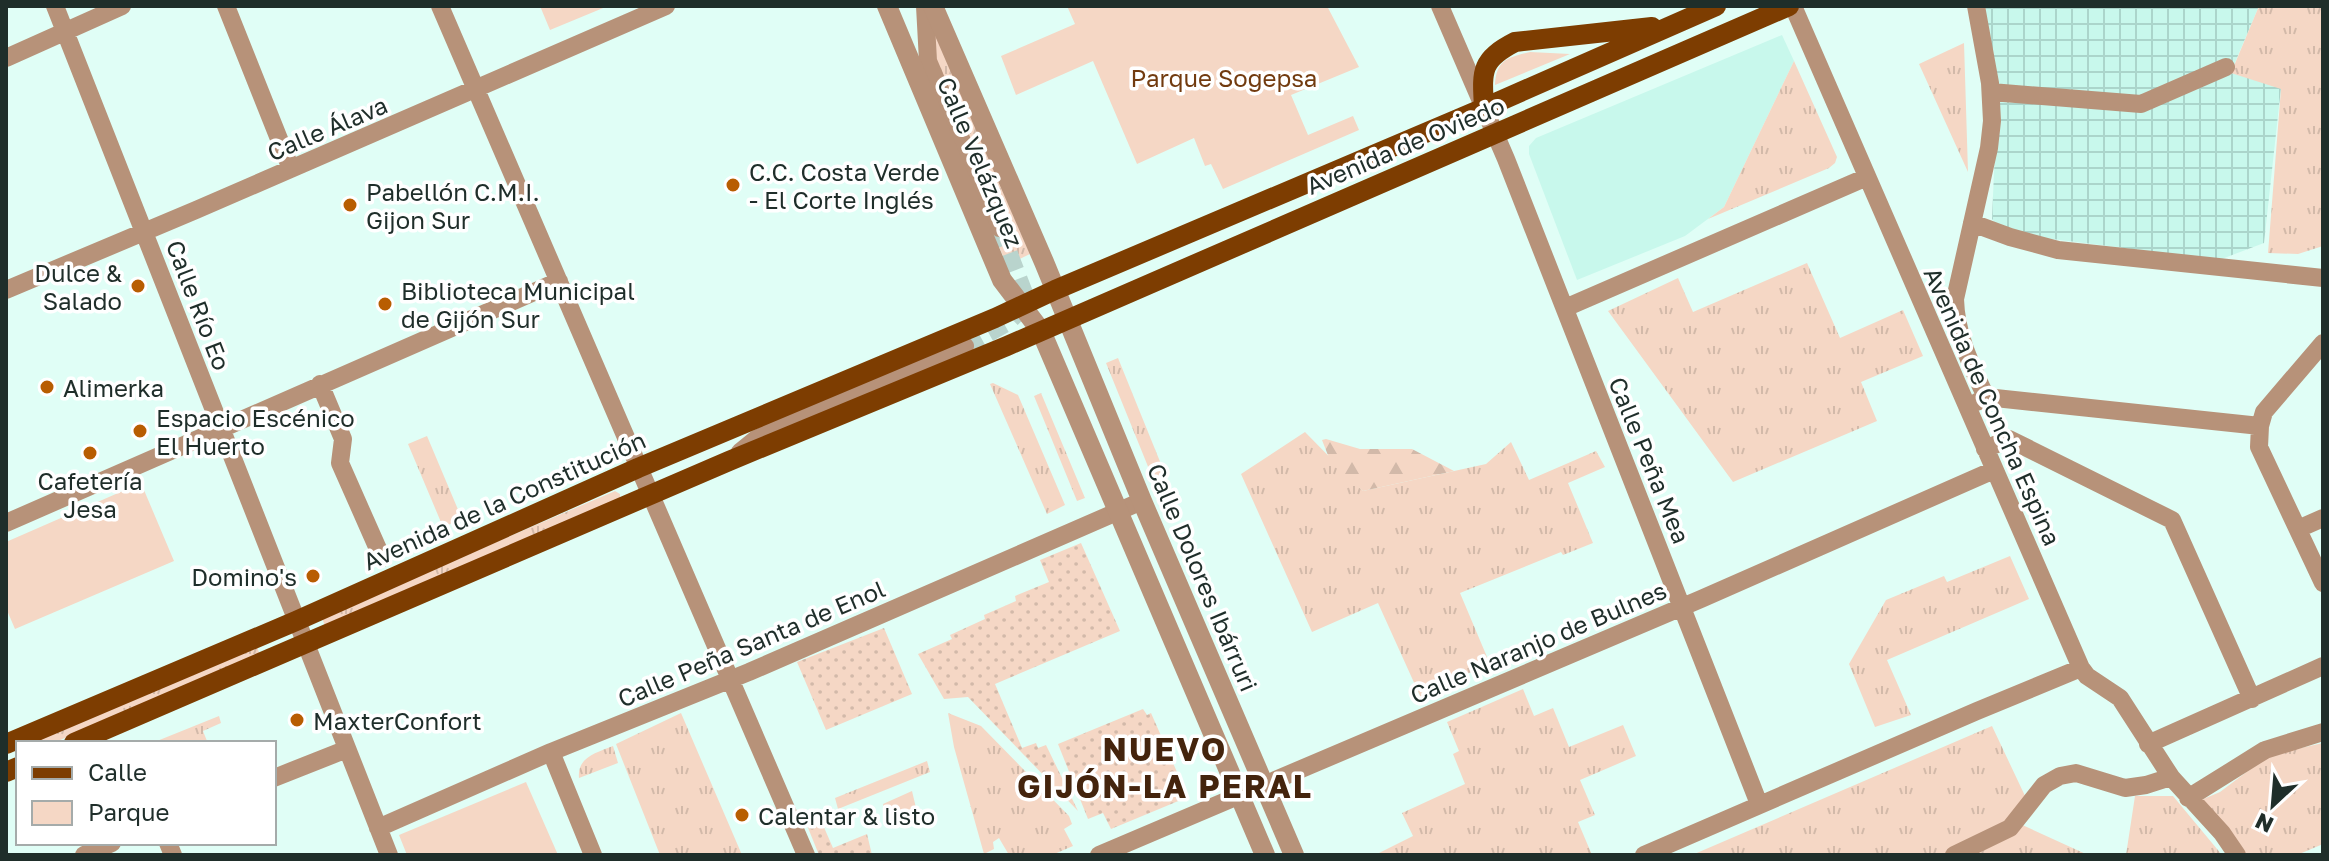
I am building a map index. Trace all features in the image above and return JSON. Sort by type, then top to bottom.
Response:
[{"type":"main road","name":"Avenida de Oviedo","points":[[1024,306],[1716,6]]},
{"type":"main road","name":"Avenida de Oviedo","points":[[1041,331],[1791,6]]},
{"type":"main road","name":"Avenida de Oviedo","points":[[1484,108],[1482,77],[1486,65],[1495,52],[1515,42],[1676,24]]},
{"type":"main road","name":"Avenida de la Constitución","points":[[6,744],[296,621],[638,468],[1024,306]]},
{"type":"main road","points":[[79,741],[729,461],[1041,331]]},
{"type":"street","name":"Calle Río Eo","points":[[55,6],[389,855]]},
{"type":"street","points":[[6,58],[122,6]]},
{"type":"street","points":[[226,6],[291,169]]},
{"type":"street","points":[[440,6],[806,855]]},
{"type":"street","name":"Calle Álava","points":[[6,290],[666,6]]},
{"type":"street","name":"Calle Velázquez","points":[[887,6],[1002,280],[1041,331]]},
{"type":"street","name":"Calle Velázquez","points":[[925,6],[928,61],[999,228]]},
{"type":"street","name":"Calle Velázquez","points":[[933,6],[1067,319]]},
{"type":"street","name":"Calle Peña Mea","points":[[1440,6],[1496,134],[1759,804]]},
{"type":"street","name":"Avenida de Concha Espina","points":[[1791,6],[2081,668],[2087,676],[2120,698],[2171,777],[2222,833],[2237,855]]},
{"type":"street","points":[[1976,6],[1991,92],[1992,121],[1989,148],[1955,299],[1962,340],[1986,397]]},
{"type":"street","points":[[1991,92],[2141,104],[2226,67]]},
{"type":"street","points":[[1565,308],[1867,177]]},
{"type":"street","points":[[1972,223],[2058,250],[2323,278]]},
{"type":"street","points":[[6,523],[559,281]]},
{"type":"street","name":"Calle Dolores Ibárruri","points":[[1067,319],[1294,855]]},
{"type":"street","points":[[1041,331],[1265,855]]},
{"type":"street","points":[[2323,343],[2264,412],[2259,447],[2323,583]]},
{"type":"street","points":[[729,461],[756,439],[808,413],[965,346]]},
{"type":"street","points":[[320,384],[343,439],[340,463],[382,558]]},
{"type":"street","points":[[1966,407],[1986,397],[2260,426]]},
{"type":"street","points":[[1985,449],[2009,439],[2172,520],[2252,699]]},
{"type":"street","name":"Calle Naranjo de Bulnes","points":[[1099,855],[1682,607],[1994,470]]},
{"type":"street","name":"Calle Peña Santa de Enol","points":[[378,828],[1142,501]]},
{"type":"street","points":[[2298,529],[2323,518]]},
{"type":"street","points":[[2148,744],[2323,666]]},
{"type":"street","points":[[1644,855],[2081,668]]},
{"type":"street","points":[[2188,798],[2265,750],[2323,732]]},
{"type":"street","points":[[276,777],[347,749]]},
{"type":"street","points":[[551,752],[593,855]]},
{"type":"street","points":[[1954,855],[2010,828],[2044,785],[2060,776],[2076,773],[2125,788],[2171,777]]},
{"type":"street","points":[[84,855],[107,845]]},
{"type":"shaded area","points":[[1982,6],[2259,6],[2231,72],[2281,88],[2264,243],[2219,260],[2021,235],[1999,227],[1992,219],[1998,80]]},
{"type":"shaded area","points":[[1782,35],[1794,61],[1724,207],[1685,236],[1577,280],[1529,154],[1529,146],[1536,138]]},
{"type":"green space","points":[[540,6],[608,6],[550,30]]},
{"type":"green space","name":"Parque Sogepsa","points":[[1067,6],[1327,6],[1359,67],[1291,95],[1308,135],[1353,116],[1359,130],[1223,189],[1211,164],[1205,166],[1194,138],[1137,164],[1093,61],[1016,95],[1001,56],[1075,24]]},
{"type":"green space","points":[[2259,6],[2323,6],[2323,246],[2298,254],[2268,253],[2281,89],[2231,73]]},
{"type":"green space","points":[[932,27],[1030,254],[1007,265],[934,63]]},
{"type":"green space","points":[[1964,43],[1968,172],[1919,64]]},
{"type":"green space","points":[[1530,52],[1570,54],[1495,85],[1498,70],[1505,61]]},
{"type":"green space","points":[[1794,61],[1837,157],[1835,163],[1708,219],[1724,207]]},
{"type":"green space","points":[[1807,263],[1840,338],[1903,310],[1923,356],[1861,382],[1877,421],[1733,482],[1608,311],[1678,278],[1693,312]]},
{"type":"green space","points":[[1118,358],[1176,501],[1164,506],[1106,363]]},
{"type":"green space","points":[[990,384],[1018,395],[1065,505],[1047,514]]},
{"type":"green space","points":[[1041,393],[1085,498],[1077,501],[1034,396]]},
{"type":"green space","points":[[1305,432],[1363,491],[1486,464],[1511,442],[1529,480],[1596,451],[1605,467],[1568,483],[1593,543],[1563,555],[1561,552],[1460,593],[1490,664],[1421,698],[1378,603],[1312,632],[1241,474]]},
{"type":"green space","points":[[427,436],[462,519],[443,527],[408,444]]},
{"type":"green space","points":[[1322,440],[1360,449],[1412,449],[1454,471],[1363,491],[1331,463]]},
{"type":"green space","points":[[141,483],[174,561],[15,629],[6,608],[6,542]]},
{"type":"green space","points":[[615,491],[620,494],[620,500],[325,626],[322,618],[331,613]]},
{"type":"green space","points":[[1081,543],[1120,631],[995,684],[1022,748],[1036,743],[1038,748],[1046,745],[1078,811],[968,697],[944,699],[918,654],[952,639],[950,635],[1016,601],[1015,596],[1049,582],[1040,560]]},
{"type":"green space","points":[[2010,556],[2029,599],[1887,660],[1911,715],[1875,727],[1849,664],[1886,600],[1944,576],[1947,582]]},
{"type":"green space","points":[[884,628],[912,694],[826,730],[797,662]]},
{"type":"green space","points":[[256,644],[260,655],[58,741],[32,741]]},
{"type":"green space","points":[[1523,689],[1534,716],[1553,708],[1569,747],[1623,725],[1636,756],[1580,780],[1595,815],[1578,822],[1592,855],[1375,855],[1413,836],[1402,813],[1465,784],[1453,754],[1459,751],[1447,722]]},
{"type":"green space","points":[[1143,709],[1147,715],[1151,713],[1188,797],[1111,829],[1103,813],[1088,819],[1058,744]]},
{"type":"green space","points":[[681,713],[742,855],[660,855],[616,744]]},
{"type":"green space","points":[[948,713],[981,726],[1069,816],[1072,824],[1064,829],[1073,846],[1052,855],[1009,855],[999,838],[993,842],[994,849],[984,854],[954,747]]},
{"type":"green space","points":[[219,716],[221,723],[203,731],[207,741],[157,741]]},
{"type":"green space","points":[[1992,726],[2026,798],[2002,828],[1944,855],[1692,855]]},
{"type":"green space","points":[[2323,743],[2323,844],[2297,855],[2246,855],[2201,800],[2220,792],[2269,755]]},
{"type":"green space","points":[[613,746],[618,763],[579,778],[584,760]]},
{"type":"green space","points":[[927,761],[930,772],[838,809],[835,798]]},
{"type":"green space","points":[[526,782],[558,855],[407,855],[399,835]]},
{"type":"green space","points":[[912,791],[917,812],[888,824],[883,804]]},
{"type":"green space","points":[[2135,796],[2173,796],[2222,855],[2126,855]]},
{"type":"green space","points":[[816,809],[833,848],[867,834],[872,855],[819,855],[802,813]]},
{"type":"green space","points":[[2018,823],[2088,855],[1970,855]]},
{"type":"tunnel","points":[[965,346],[1008,322],[1020,310],[1024,293],[999,228]]},
{"type":"place","name":"C.C. Costa Verde - El Corte Inglés","points":[[733,185]]},
{"type":"place","name":"Pabellón C.M.I. Gijon Sur","points":[[350,205]]},
{"type":"place","name":"Dulce & Salado","points":[[138,286]]},
{"type":"place","name":"Biblioteca Municipal de Gijón Sur","points":[[385,304]]},
{"type":"place","name":"Alimerka","points":[[47,387]]},
{"type":"place","name":"Espacio Escénico El Huerto","points":[[140,431]]},
{"type":"place","name":"Cafetería Jesa","points":[[90,453]]},
{"type":"place","name":"Domino's","points":[[313,576]]},
{"type":"place","name":"MaxterConfort","points":[[297,720]]},
{"type":"place","name":"Calentar & listo","points":[[742,815]]},
{"type":"district","name":"NUEVO GIJÓN-LA PERAL","points":[[1165,768]]}]
